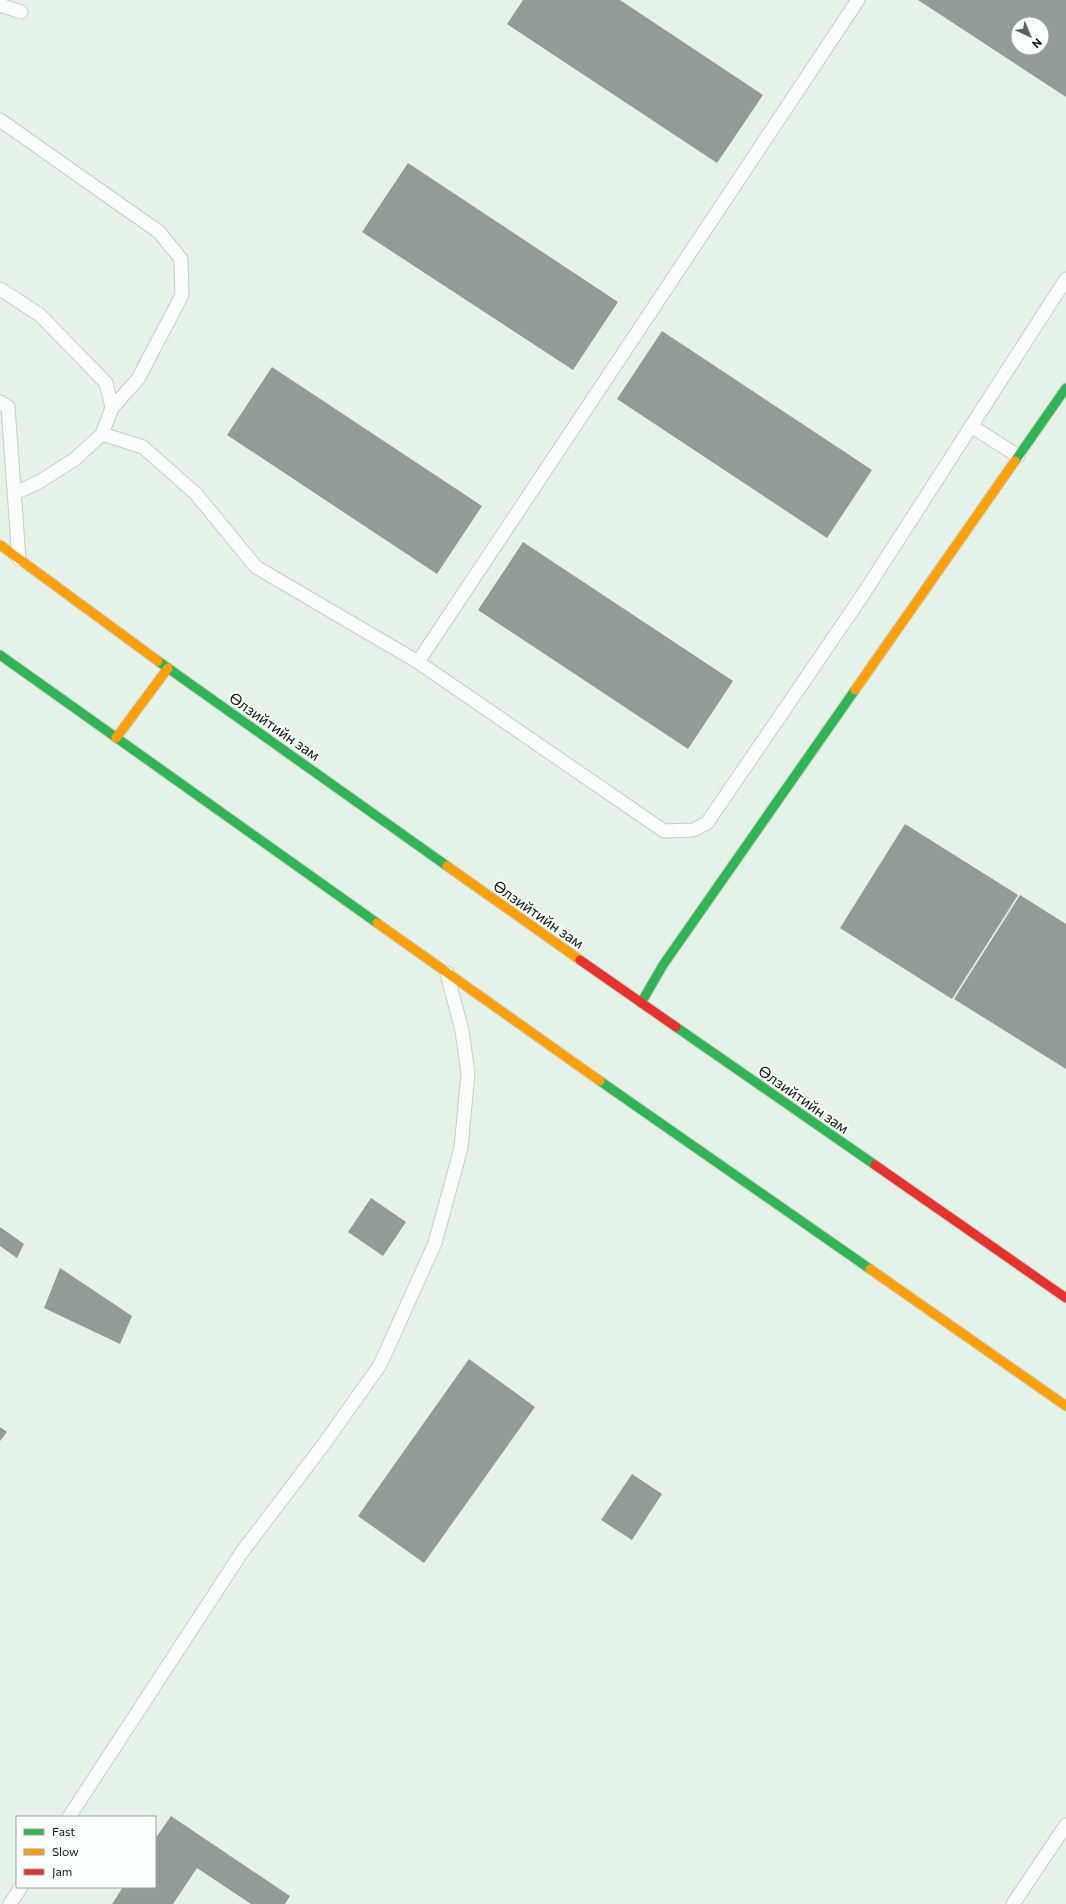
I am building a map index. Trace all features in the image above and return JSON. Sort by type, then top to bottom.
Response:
[{"type":"main road","points":[[641,1003],[663,965],[1066,388]]},
{"type":"main road","name":"Өлзийтийн зам","points":[[0,545],[168,668],[641,1003],[1066,1298]]},
{"type":"main road","points":[[0,655],[447,973],[1066,1406]]},
{"type":"main road","points":[[116,738],[168,668]]},
{"type":"lane","points":[[418,662],[858,0]]},
{"type":"lane","points":[[0,5],[21,12]]},
{"type":"lane","points":[[0,120],[159,232],[180,259],[182,295],[138,379],[112,408],[102,434],[75,459],[39,482],[15,493]]},
{"type":"lane","points":[[102,434],[143,447],[196,494],[256,567],[418,662],[664,831],[692,830],[707,823],[862,596],[1066,279]]},
{"type":"lane","points":[[0,289],[40,315],[106,383],[112,408]]},
{"type":"lane","points":[[0,402],[8,407],[19,559]]},
{"type":"lane","points":[[971,426],[1018,456]]},
{"type":"lane","points":[[70,1816],[242,1552],[324,1444],[380,1365],[435,1243],[461,1148],[468,1073],[462,1031],[447,973]]},
{"type":"lane","points":[[1013,1904],[1066,1825]]},
{"type":"lane","points":[[10,1904],[20,1888]]},
{"type":"building","points":[[523,0],[620,0],[763,95],[717,163],[507,24]]},
{"type":"building","points":[[918,0],[1066,0],[1066,97]]},
{"type":"building","points":[[408,163],[618,302],[573,370],[362,232]]},
{"type":"building","points":[[662,331],[872,470],[827,538],[617,399]]},
{"type":"building","points":[[272,367],[482,506],[437,574],[227,435]]},
{"type":"building","points":[[523,542],[733,681],[688,749],[478,610]]},
{"type":"building","points":[[905,824],[1018,895],[952,999],[840,928]]},
{"type":"building","points":[[1020,895],[1066,924],[1066,1069],[954,999]]},
{"type":"building","points":[[371,1198],[406,1222],[383,1256],[348,1232]]},
{"type":"building","points":[[0,1227],[24,1244],[17,1258],[0,1246]]},
{"type":"building","points":[[60,1268],[132,1316],[120,1344],[44,1308]]},
{"type":"building","points":[[469,1359],[535,1407],[424,1563],[358,1516]]},
{"type":"building","points":[[0,1427],[7,1432],[0,1441]]},
{"type":"building","points":[[632,1474],[662,1494],[632,1540],[601,1520]]},
{"type":"building","points":[[171,1816],[290,1896],[285,1904],[251,1904],[197,1868],[173,1904],[112,1904],[122,1888],[156,1888],[156,1838]]},
{"type":"traffic: fast","points":[[1015,461],[1066,388]]},
{"type":"traffic: fast","points":[[0,655],[377,923]]},
{"type":"traffic: fast","points":[[158,661],[447,866]]},
{"type":"traffic: fast","points":[[641,1003],[663,965],[855,690]]},
{"type":"traffic: fast","points":[[676,1027],[875,1165]]},
{"type":"traffic: fast","points":[[600,1081],[870,1269]]},
{"type":"traffic: slow","points":[[855,690],[1015,461]]},
{"type":"traffic: slow","points":[[0,545],[158,661]]},
{"type":"traffic: slow","points":[[116,738],[168,668]]},
{"type":"traffic: slow","points":[[447,866],[580,960]]},
{"type":"traffic: slow","points":[[377,923],[600,1081]]},
{"type":"traffic: slow","points":[[870,1269],[1066,1406]]},
{"type":"traffic: jam","points":[[580,960],[676,1027]]},
{"type":"traffic: jam","points":[[875,1165],[1066,1298]]}]
